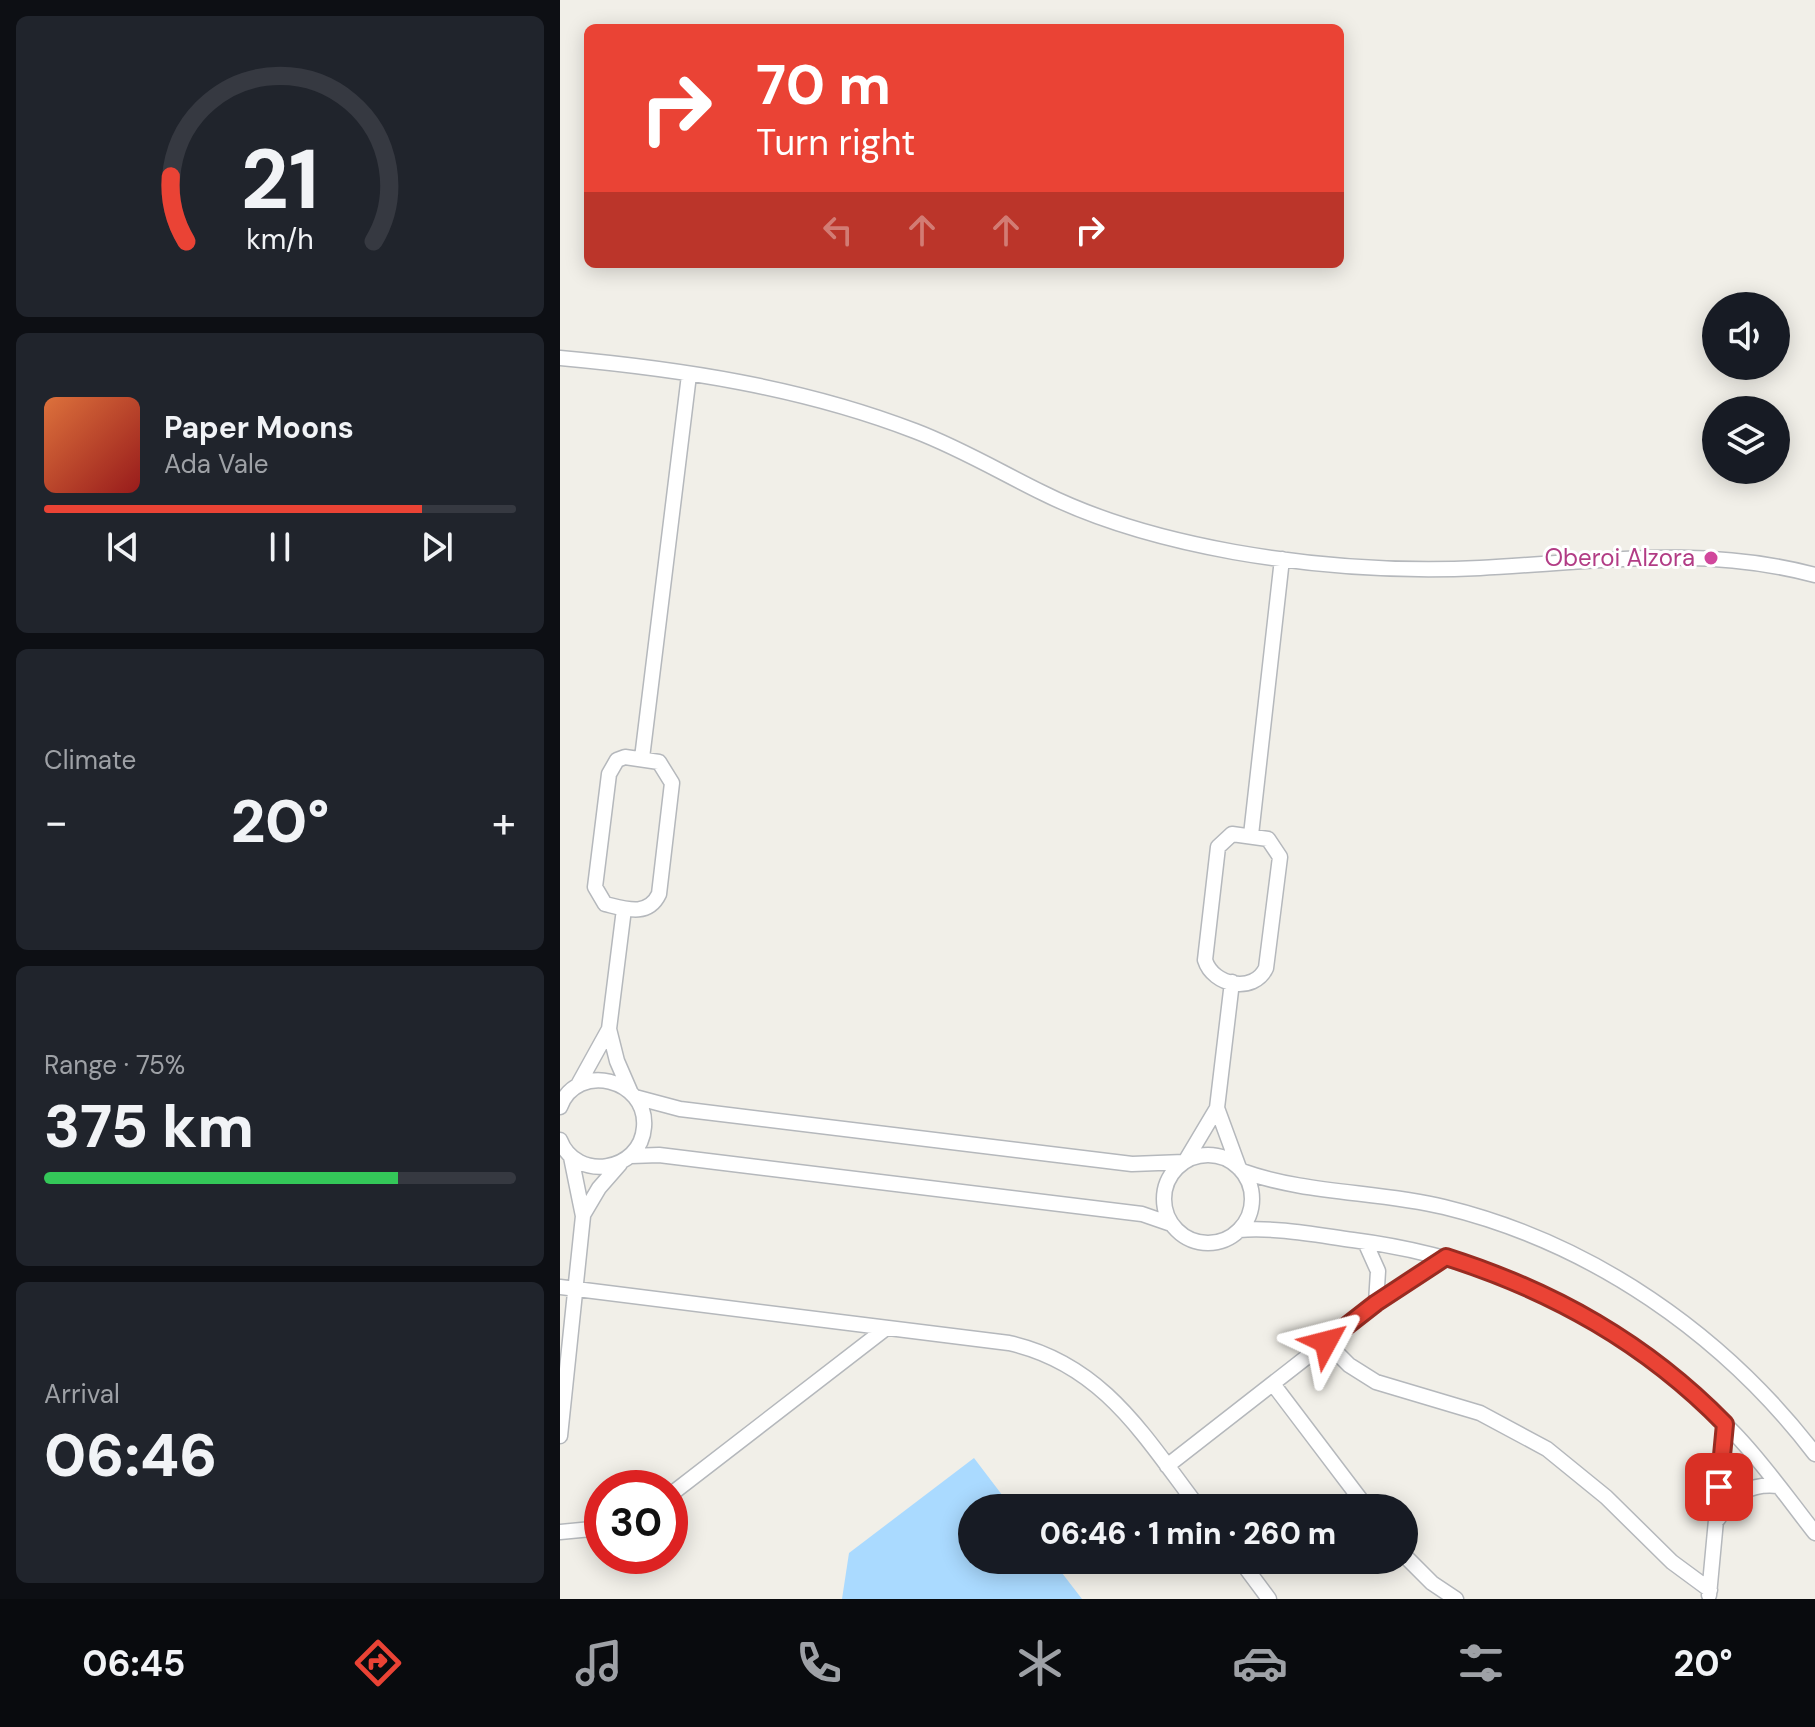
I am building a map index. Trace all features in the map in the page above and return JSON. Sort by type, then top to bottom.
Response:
[{"type":"street","points":[[560,358],[777,389],[848,407],[947,444],[1044,494],[1108,520],[1195,544],[1282,559],[1437,568],[1660,555],[1761,563],[1815,575]]},
{"type":"street","points":[[642,758],[689,375]]},
{"type":"street","points":[[1251,835],[1282,559]]},
{"type":"street","points":[[625,757],[642,758],[666,767],[672,791],[659,894],[644,909],[624,909],[605,904],[595,887],[612,766],[625,757]]},
{"type":"street","points":[[1232,834],[1251,835],[1268,839],[1280,857],[1269,947],[1266,968],[1258,980],[1245,985],[1232,982],[1212,975],[1205,952],[1218,847],[1232,834]]},
{"type":"street","points":[[560,1436],[568,1288],[583,1216],[599,1188],[640,1143],[644,1127],[643,1111],[617,1061],[609,1029],[624,909]]},
{"type":"street","points":[[1171,1224],[1165,1208],[1164,1190],[1171,1174],[1185,1161],[1217,1108],[1232,982]]},
{"type":"street","points":[[560,1107],[609,1029]]},
{"type":"street","points":[[570,1088],[605,1080],[633,1094],[680,1109],[1132,1164],[1185,1161],[1214,1155],[1240,1170],[1270,1180],[1442,1207],[1498,1222],[1604,1270],[1697,1333],[1776,1407],[1815,1454]]},
{"type":"street","points":[[563,1147],[595,1168],[659,1155],[1126,1212],[1171,1224],[1191,1240],[1204,1243],[1229,1237],[1239,1230],[1251,1201],[1249,1185],[1240,1170],[1217,1108]]},
{"type":"street","points":[[563,1147],[583,1216]]},
{"type":"street","points":[[1239,1230],[1365,1242],[1446,1257],[1539,1291],[1584,1313],[1666,1369],[1725,1424],[1815,1533]]},
{"type":"street","points":[[1365,1242],[1378,1271],[1376,1303]]},
{"type":"street","points":[[1167,1466],[1376,1303],[1446,1257]]},
{"type":"street","points":[[568,1288],[1009,1343],[1060,1360],[1104,1390],[1188,1494]]},
{"type":"street","points":[[688,1481],[885,1329]]},
{"type":"street","points":[[1326,1342],[1366,1378],[1480,1413],[1547,1449],[1606,1497],[1709,1594]]},
{"type":"street","points":[[1273,1384],[1356,1494]]},
{"type":"street","points":[[1709,1594],[1725,1424]]},
{"type":"street","points":[[1717,1519],[1729,1502],[1746,1489],[1778,1486]]},
{"type":"street","points":[[560,1532],[584,1530]]},
{"type":"street","points":[[1418,1569],[1456,1599]]},
{"type":"street","points":[[1250,1574],[1269,1599]]},
{"type":"water","points":[[974,1458],[1001,1494],[958,1494],[958,1574],[1063,1574],[1082,1599],[842,1599],[849,1553]]},
{"type":"place","name":"Oberoi Alzora","points":[[1711,558]]},
{"type":"route","points":[[1326,1342],[1376,1303],[1446,1257],[1493,1272],[1584,1313],[1626,1339],[1703,1401],[1725,1424],[1719,1487]]}]
